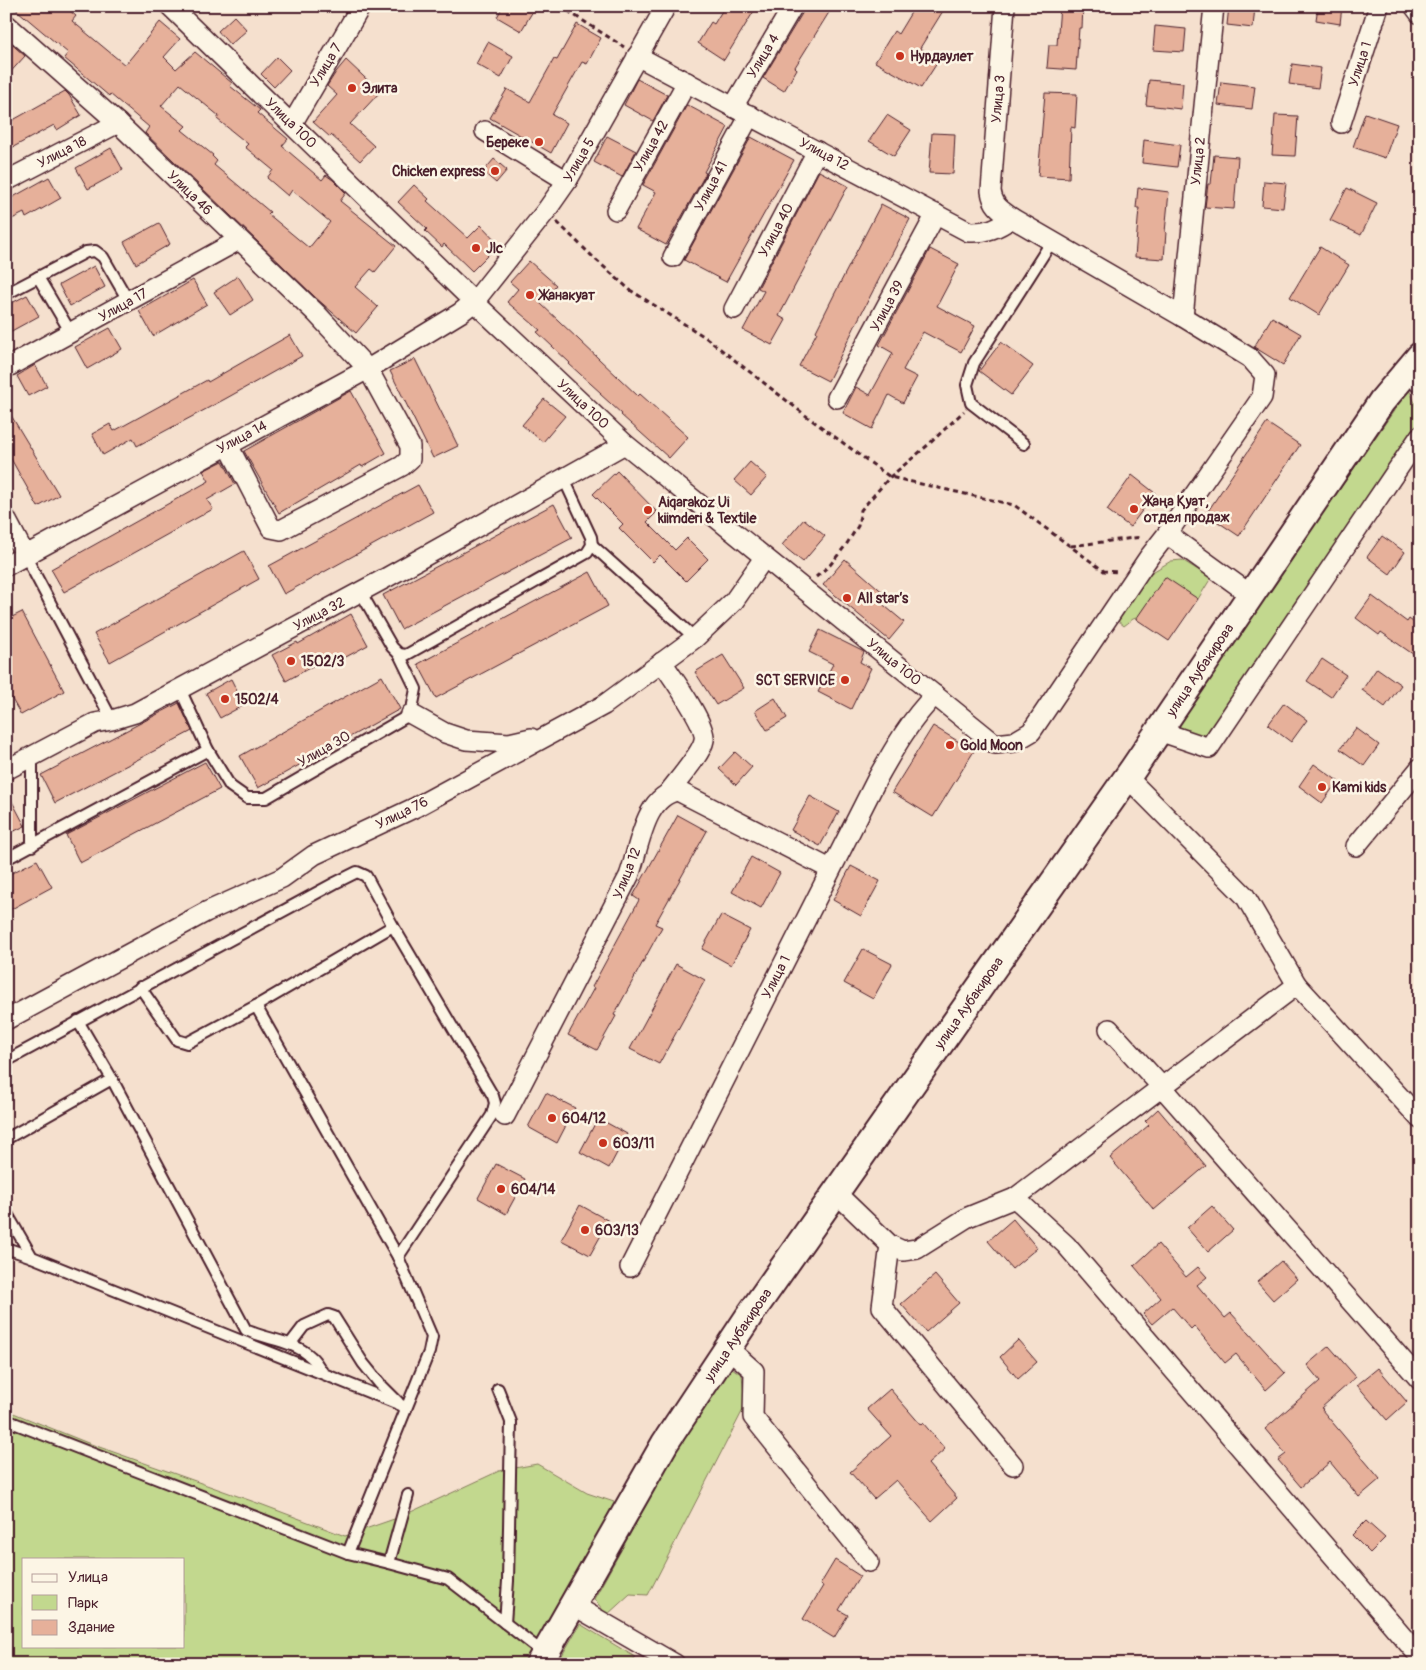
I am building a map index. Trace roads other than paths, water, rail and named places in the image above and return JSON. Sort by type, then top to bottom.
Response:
[{"type":"main road","name":"улица Аубакирова","points":[[542,1659],[666,1443],[728,1348],[1159,731],[1382,401],[1417,369]]},
{"type":"street","name":"Улица 100","points":[[170,6],[474,302],[625,444],[995,744],[1014,742],[1031,732],[1149,557],[1167,534]]},
{"type":"street","name":"Улица 7","points":[[292,124],[361,6]]},
{"type":"street","name":"Улица 5","points":[[474,302],[546,211],[567,181],[666,6]]},
{"type":"street","name":"Улица 4","points":[[742,111],[793,6]]},
{"type":"street","name":"Улица 3","points":[[1005,6],[991,191],[992,200],[997,207],[1012,218]]},
{"type":"street","name":"Улица 2","points":[[1183,316],[1214,6]]},
{"type":"street","name":"Улица 1","points":[[1341,123],[1379,6]]},
{"type":"street","points":[[1414,6],[1420,14]]},
{"type":"street","name":"Улица 46","points":[[6,24],[118,124],[316,313],[368,369],[410,446],[410,459],[393,471],[281,530],[271,528],[228,445]]},
{"type":"street","name":"Улица 12","points":[[637,56],[969,232],[994,229],[1012,218]]},
{"type":"street","name":"Улица 42","points":[[616,210],[687,82]]},
{"type":"street","name":"Улица 41","points":[[673,257],[742,111]]},
{"type":"street","name":"Улица 18","points":[[6,181],[118,124]]},
{"type":"street","points":[[484,131],[567,181]]},
{"type":"street","name":"Улица 40","points":[[734,309],[817,151]]},
{"type":"street","name":"Улица 39","points":[[837,398],[936,214]]},
{"type":"street","points":[[1012,218],[1183,316],[1250,358],[1265,376],[1262,397],[1167,534],[1251,595]]},
{"type":"street","name":"Улица 17","points":[[6,368],[239,240]]},
{"type":"street","name":"Улица 14","points":[[6,566],[368,369],[460,313],[474,302]]},
{"type":"street","points":[[1159,731],[1208,748],[1420,436]]},
{"type":"street","name":"Улица 32","points":[[6,770],[95,723],[112,720],[135,712],[180,689],[625,444]]},
{"type":"street","points":[[6,520],[25,555]]},
{"type":"street","name":"Улица 76","points":[[6,1020],[206,912],[282,878],[314,855],[416,807],[604,705],[695,638],[734,601],[764,558]]},
{"type":"street","name":"Улица 12","points":[[505,1116],[629,876],[636,859],[644,824],[661,798],[669,792],[700,750],[704,740],[702,725],[662,662]]},
{"type":"street","name":"Улица 1","points":[[630,1267],[878,776],[904,731],[935,695]]},
{"type":"street","points":[[411,714],[445,732],[466,740],[509,743],[550,734]]},
{"type":"street","points":[[1356,846],[1420,768]]},
{"type":"street","points":[[1127,777],[1245,896],[1297,985],[1420,1120]]},
{"type":"street","points":[[669,792],[678,791],[830,869]]},
{"type":"street","points":[[836,1193],[890,1244],[903,1250],[917,1249],[968,1217],[1015,1198],[1297,985]]},
{"type":"street","points":[[1109,1029],[1420,1380]]},
{"type":"street","points":[[1015,1198],[1066,1245],[1420,1658]]},
{"type":"street","points":[[890,1244],[882,1307],[1013,1465]]},
{"type":"street","points":[[728,1348],[754,1371],[753,1417],[869,1562]]},
{"type":"street","points":[[573,1605],[676,1664]]},
{"type":"lane","points":[[1024,444],[971,403],[967,385],[974,363],[1052,241]]},
{"type":"lane","points":[[6,294],[86,252],[95,251],[103,257],[129,302]]},
{"type":"lane","points":[[38,277],[71,333]]},
{"type":"lane","points":[[564,479],[588,531],[592,546],[695,638]]},
{"type":"lane","points":[[399,654],[406,655],[587,553],[592,546]]},
{"type":"lane","points":[[25,555],[112,720]]},
{"type":"lane","points":[[360,591],[392,647],[399,654],[416,689],[411,714]]},
{"type":"lane","name":"Улица 30","points":[[180,689],[208,750],[230,786],[247,798],[266,798],[411,714]]},
{"type":"lane","points":[[6,859],[208,750]]},
{"type":"lane","points":[[32,756],[32,846]]},
{"type":"lane","points":[[6,1061],[140,987],[357,872],[366,876],[393,926],[493,1096],[494,1103],[492,1115],[398,1257]]},
{"type":"lane","points":[[140,987],[177,1040],[187,1043],[256,1006],[393,926]]},
{"type":"lane","points":[[256,1006],[398,1257],[432,1337],[429,1352],[403,1407],[348,1554]]},
{"type":"lane","points":[[78,1021],[112,1079],[246,1330],[290,1343],[312,1357],[324,1374]]},
{"type":"lane","points":[[6,1138],[112,1079]]},
{"type":"lane","points":[[6,1212],[32,1257]]},
{"type":"lane","points":[[6,1248],[403,1407]]},
{"type":"lane","points":[[290,1343],[304,1326],[328,1315],[334,1317],[363,1363],[380,1384],[403,1407]]},
{"type":"lane","points":[[498,1388],[511,1422],[508,1581],[505,1622]]},
{"type":"lane","points":[[6,1420],[348,1554],[448,1579],[505,1622],[542,1659]]},
{"type":"lane","points":[[389,1563],[408,1495]]},
{"type":"place","name":"Нурдаулет","points":[[900,56]]},
{"type":"place","name":"Элита","points":[[352,88]]},
{"type":"place","name":"Береке","points":[[539,142]]},
{"type":"place","name":"Chicken express","points":[[495,171]]},
{"type":"place","name":"Jlc","points":[[476,248]]},
{"type":"place","name":"Жанакуат","points":[[530,295]]},
{"type":"place","name":"Жаңа Қуат, отдел продаж","points":[[1134,509]]},
{"type":"place","name":"Aiqarakoz Ui kiimderi & Textile","points":[[648,510]]},
{"type":"place","name":"All star’s","points":[[847,598]]},
{"type":"place","name":"1502/3","points":[[291,661]]},
{"type":"place","name":"SCT SERVICE","points":[[845,680]]},
{"type":"place","name":"1502/4","points":[[225,699]]},
{"type":"place","name":"Gold Moon","points":[[950,745]]},
{"type":"place","name":"Kami kids","points":[[1322,787]]},
{"type":"place","name":"604/12","points":[[552,1118]]},
{"type":"place","name":"603/11","points":[[603,1143]]},
{"type":"place","name":"604/14","points":[[501,1189]]},
{"type":"place","name":"603/13","points":[[585,1230]]}]
